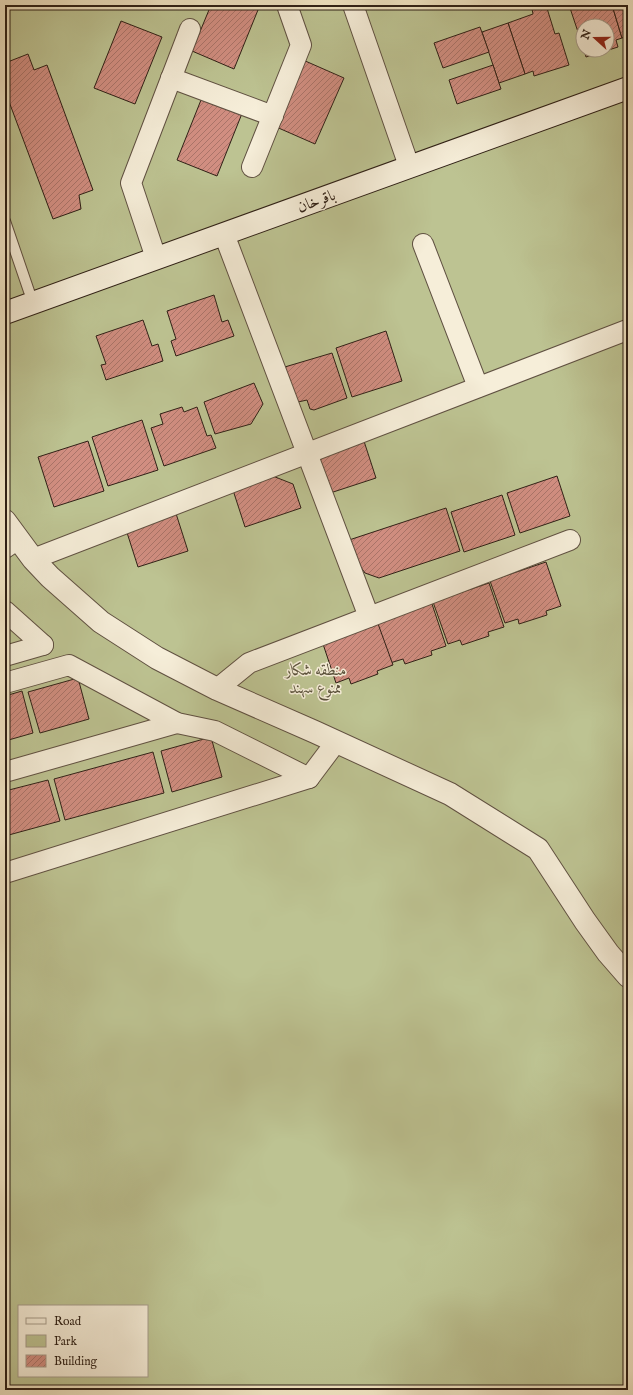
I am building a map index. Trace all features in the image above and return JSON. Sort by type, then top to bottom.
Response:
[{"type":"street","points":[[252,167],[301,45],[287,5]]},
{"type":"street","points":[[353,5],[409,166]]},
{"type":"street","points":[[156,258],[131,183],[190,30]]},
{"type":"street","points":[[172,78],[273,116]]},
{"type":"street","name":"باقرخان","points":[[5,313],[628,88]]},
{"type":"street","points":[[224,234],[369,617]]},
{"type":"street","points":[[423,244],[478,387]]},
{"type":"street","points":[[33,559],[627,330]]},
{"type":"street","points":[[5,521],[11,543],[33,559],[50,577],[101,622],[157,658],[217,689],[450,794],[538,849],[585,921],[608,953],[628,976]]},
{"type":"street","points":[[217,689],[249,663],[570,540]]},
{"type":"street","points":[[5,611],[43,645],[5,656]]},
{"type":"street","points":[[5,683],[69,665],[177,724],[215,731],[309,778]]},
{"type":"street","points":[[5,772],[177,724]]},
{"type":"street","points":[[5,873],[309,778],[336,742]]},
{"type":"lane","points":[[5,221],[33,303]]},
{"type":"green space","name":"منطقه شکار ممنوع سهند","points":[[5,5],[628,5],[628,1390],[5,1390]]},
{"type":"building","points":[[211,5],[260,5],[234,69],[192,51]]},
{"type":"building","points":[[546,5],[555,34],[559,33],[569,65],[534,76],[533,71],[525,74],[508,23],[533,14],[532,9]]},
{"type":"building","points":[[569,5],[612,5],[622,38],[616,40],[618,47],[615,48],[615,18],[575,18],[575,23]]},
{"type":"building","points":[[612,5],[628,5],[628,36],[622,38]]},
{"type":"building","points":[[121,21],[162,37],[135,104],[94,88]]},
{"type":"building","points":[[508,23],[525,74],[499,83],[482,32]]},
{"type":"building","points":[[480,27],[489,52],[443,68],[434,43]]},
{"type":"building","points":[[28,54],[34,70],[47,65],[93,190],[79,195],[81,209],[53,219],[5,91],[5,63]]},
{"type":"building","points":[[303,60],[344,78],[315,144],[274,126]]},
{"type":"building","points":[[493,65],[501,89],[457,104],[449,80]]},
{"type":"building","points":[[203,95],[243,111],[217,176],[177,160]]},
{"type":"building","points":[[214,295],[222,322],[228,320],[234,336],[176,356],[171,341],[176,339],[167,311]]},
{"type":"building","points":[[143,320],[152,346],[158,344],[163,361],[106,380],[101,365],[106,364],[96,336]]},
{"type":"building","points":[[386,331],[402,381],[352,397],[336,348]]},
{"type":"building","points":[[332,353],[347,398],[314,410],[310,409],[307,400],[298,402],[278,369]]},
{"type":"building","points":[[254,383],[263,404],[251,424],[215,434],[204,402]]},
{"type":"building","points":[[182,407],[184,412],[197,407],[207,436],[211,435],[216,448],[164,466],[151,428],[163,424],[160,414]]},
{"type":"building","points":[[142,420],[158,470],[108,486],[92,437]]},
{"type":"building","points":[[361,432],[376,478],[321,496],[313,472],[332,442]]},
{"type":"building","points":[[88,441],[104,491],[54,507],[38,457]]},
{"type":"building","points":[[260,471],[293,484],[301,508],[245,527],[230,481]]},
{"type":"building","points":[[557,476],[570,516],[520,533],[507,493]]},
{"type":"building","points":[[502,495],[515,535],[464,552],[451,512]]},
{"type":"building","points":[[172,501],[188,551],[138,567],[122,517]]},
{"type":"building","points":[[446,508],[460,551],[379,578],[365,573],[343,542]]},
{"type":"building","points":[[546,562],[561,606],[546,611],[547,615],[519,624],[518,619],[505,623],[490,581]]},
{"type":"building","points":[[489,583],[504,627],[488,632],[489,636],[462,645],[460,640],[448,644],[433,602]]},
{"type":"building","points":[[431,601],[446,646],[431,651],[432,655],[405,664],[403,659],[390,663],[376,621]]},
{"type":"building","points":[[377,621],[393,665],[377,671],[378,674],[351,684],[349,678],[336,683],[322,641]]},
{"type":"building","points":[[78,678],[89,719],[40,733],[28,692]]},
{"type":"building","points":[[22,691],[33,733],[5,741],[5,696]]},
{"type":"building","points":[[211,737],[222,777],[172,792],[161,751]]},
{"type":"building","points":[[153,752],[164,793],[65,820],[54,779]]},
{"type":"building","points":[[48,780],[60,821],[5,836],[5,791]]}]
